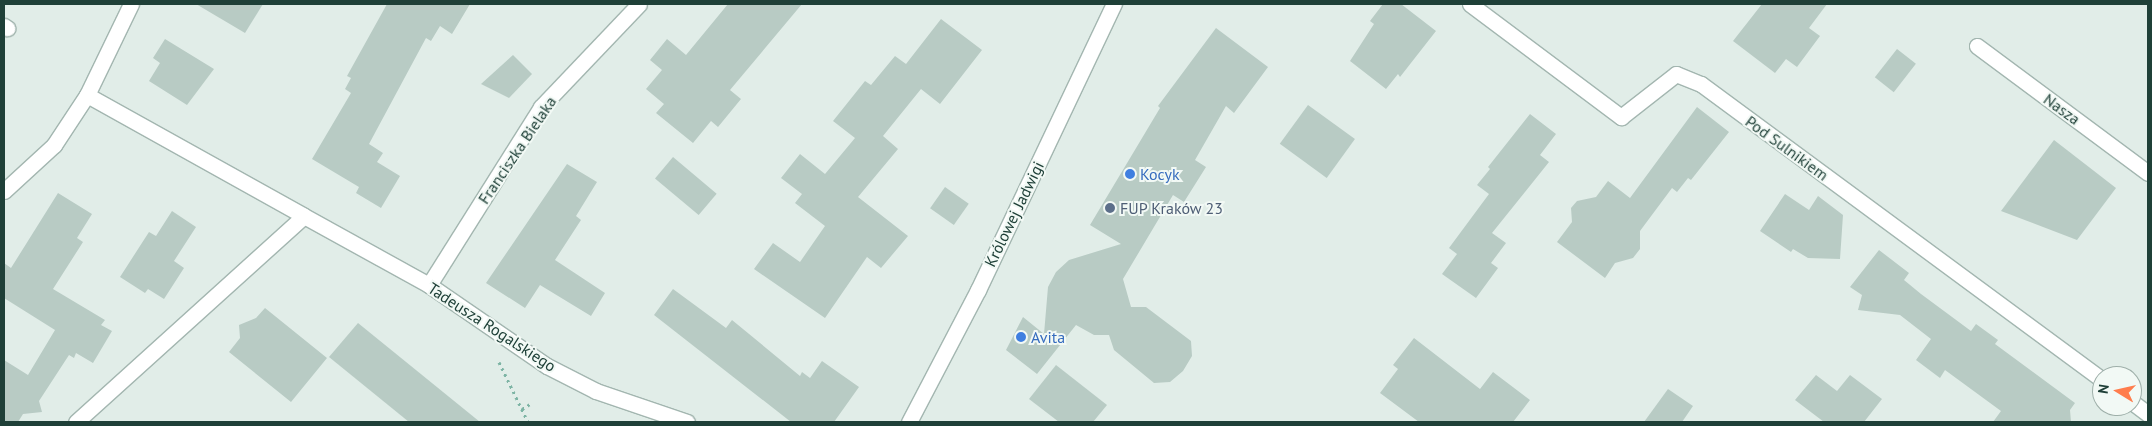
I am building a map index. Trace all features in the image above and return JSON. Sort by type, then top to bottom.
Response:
[{"type":"street","points":[[4,191],[54,145],[87,95],[131,4]]},
{"type":"street","name":"Franciszka Bielaka","points":[[429,285],[542,107],[639,4]]},
{"type":"street","name":"Królowej Jadwigi","points":[[909,422],[978,290],[1114,4]]},
{"type":"street","name":"Pod Sulnikiem","points":[[1470,4],[1622,117],[1676,74],[1701,84],[2092,373]]},
{"type":"street","name":"Nasza","points":[[1976,46],[2148,173]]},
{"type":"street","name":"Tadeusza Rogalskiego","points":[[87,95],[429,285],[547,366],[596,391],[687,422]]},
{"type":"street","points":[[76,422],[304,216]]},
{"type":"path","points":[[498,359],[528,422]]},
{"type":"path","points":[[522,409],[530,404]]},
{"type":"building","points":[[196,4],[263,4],[245,33]]},
{"type":"building","points":[[387,4],[470,4],[452,34],[440,26],[431,41],[426,38],[369,144],[383,153],[377,162],[400,176],[381,208],[356,193],[359,187],[312,159],[351,93],[345,89],[351,78],[347,76]]},
{"type":"building","points":[[728,4],[802,4],[730,90],[741,99],[718,127],[711,121],[693,143],[656,113],[664,104],[646,89],[662,70],[650,60],[667,39],[686,55]]},
{"type":"building","points":[[1383,4],[1401,4],[1436,31],[1400,77],[1398,74],[1386,89],[1350,61],[1374,24],[1370,21]]},
{"type":"building","points":[[1762,4],[1827,4],[1809,28],[1820,36],[1797,67],[1786,59],[1775,73],[1733,41]]},
{"type":"building","points":[[941,19],[982,50],[940,104],[921,89],[883,136],[898,149],[858,197],[908,236],[881,268],[867,257],[825,318],[754,269],[773,243],[800,262],[825,226],[795,203],[802,194],[781,178],[800,154],[825,174],[855,138],[833,121],[865,81],[871,85],[895,56],[906,64]]},
{"type":"building","points":[[1216,28],[1268,67],[1234,113],[1226,106],[1195,160],[1206,167],[1184,202],[1173,195],[1123,279],[1131,307],[1146,307],[1191,341],[1192,356],[1183,371],[1170,382],[1154,383],[1114,350],[1109,335],[1094,335],[1076,325],[1037,374],[1006,350],[1023,317],[1044,334],[1048,287],[1056,272],[1069,260],[1121,244],[1090,225],[1160,108],[1158,106]]},
{"type":"building","points":[[165,39],[214,69],[187,105],[149,81],[160,63],[153,58]]},
{"type":"building","points":[[1897,49],[1916,64],[1894,92],[1875,77]]},
{"type":"building","points":[[513,55],[532,74],[509,98],[481,84]]},
{"type":"building","points":[[1308,105],[1355,139],[1327,178],[1280,144]]},
{"type":"building","points":[[1697,107],[1729,132],[1691,180],[1688,178],[1677,192],[1672,188],[1640,231],[1640,249],[1633,258],[1615,263],[1605,278],[1557,242],[1572,222],[1571,208],[1577,201],[1596,197],[1608,181],[1630,198]]},
{"type":"building","points":[[1530,114],[1556,134],[1540,155],[1549,162],[1492,233],[1506,243],[1491,263],[1498,268],[1476,298],[1442,274],[1457,254],[1449,248],[1489,194],[1477,185],[1490,169],[1488,167]]},
{"type":"building","points":[[2054,140],[2116,188],[2077,240],[2001,211]]},
{"type":"building","points":[[673,157],[717,194],[699,215],[655,178]]},
{"type":"building","points":[[567,164],[597,182],[576,216],[581,220],[555,260],[605,293],[591,316],[540,285],[525,308],[486,283]]},
{"type":"building","points":[[945,187],[969,204],[954,225],[930,208]]},
{"type":"building","points":[[58,193],[92,214],[77,238],[83,242],[53,289],[105,320],[101,325],[112,331],[93,363],[76,353],[74,358],[69,355],[39,401],[42,412],[23,414],[18,422],[4,422],[4,360],[28,375],[55,330],[4,298],[4,263],[11,268]]},
{"type":"building","points":[[1785,194],[1809,210],[1818,196],[1843,215],[1840,259],[1808,258],[1793,249],[1791,252],[1760,231]]},
{"type":"building","points":[[172,211],[196,227],[174,261],[184,268],[164,299],[148,289],[145,293],[120,277],[149,232],[156,236]]},
{"type":"building","points":[[1879,250],[1909,273],[1904,280],[1921,294],[1971,331],[1976,324],[1998,340],[1995,344],[2075,403],[2070,410],[2071,422],[1993,422],[2001,411],[1945,370],[1940,378],[1916,360],[1931,339],[1900,315],[1858,310],[1862,295],[1850,287]]},
{"type":"building","points":[[673,289],[726,328],[732,320],[800,376],[802,372],[810,378],[822,361],[859,387],[834,422],[791,422],[654,315]]},
{"type":"building","points":[[265,308],[327,358],[291,402],[229,352],[240,338],[239,325],[256,318]]},
{"type":"building","points":[[358,323],[480,422],[409,422],[329,357]]},
{"type":"building","points":[[1414,338],[1480,389],[1493,372],[1530,400],[1513,422],[1419,422],[1380,393],[1398,369],[1393,365]]},
{"type":"building","points":[[1056,365],[1107,405],[1093,422],[1059,422],[1029,399]]},
{"type":"building","points":[[1816,375],[1837,391],[1850,375],[1882,399],[1864,422],[1824,422],[1795,400]]},
{"type":"building","points":[[1668,389],[1693,406],[1682,422],[1644,422]]},
{"type":"place","name":"Kocyk","points":[[1130,174]]},
{"type":"place","name":"FUP Kraków 23","points":[[1110,208]]},
{"type":"place","name":"Avita","points":[[1021,337]]}]
